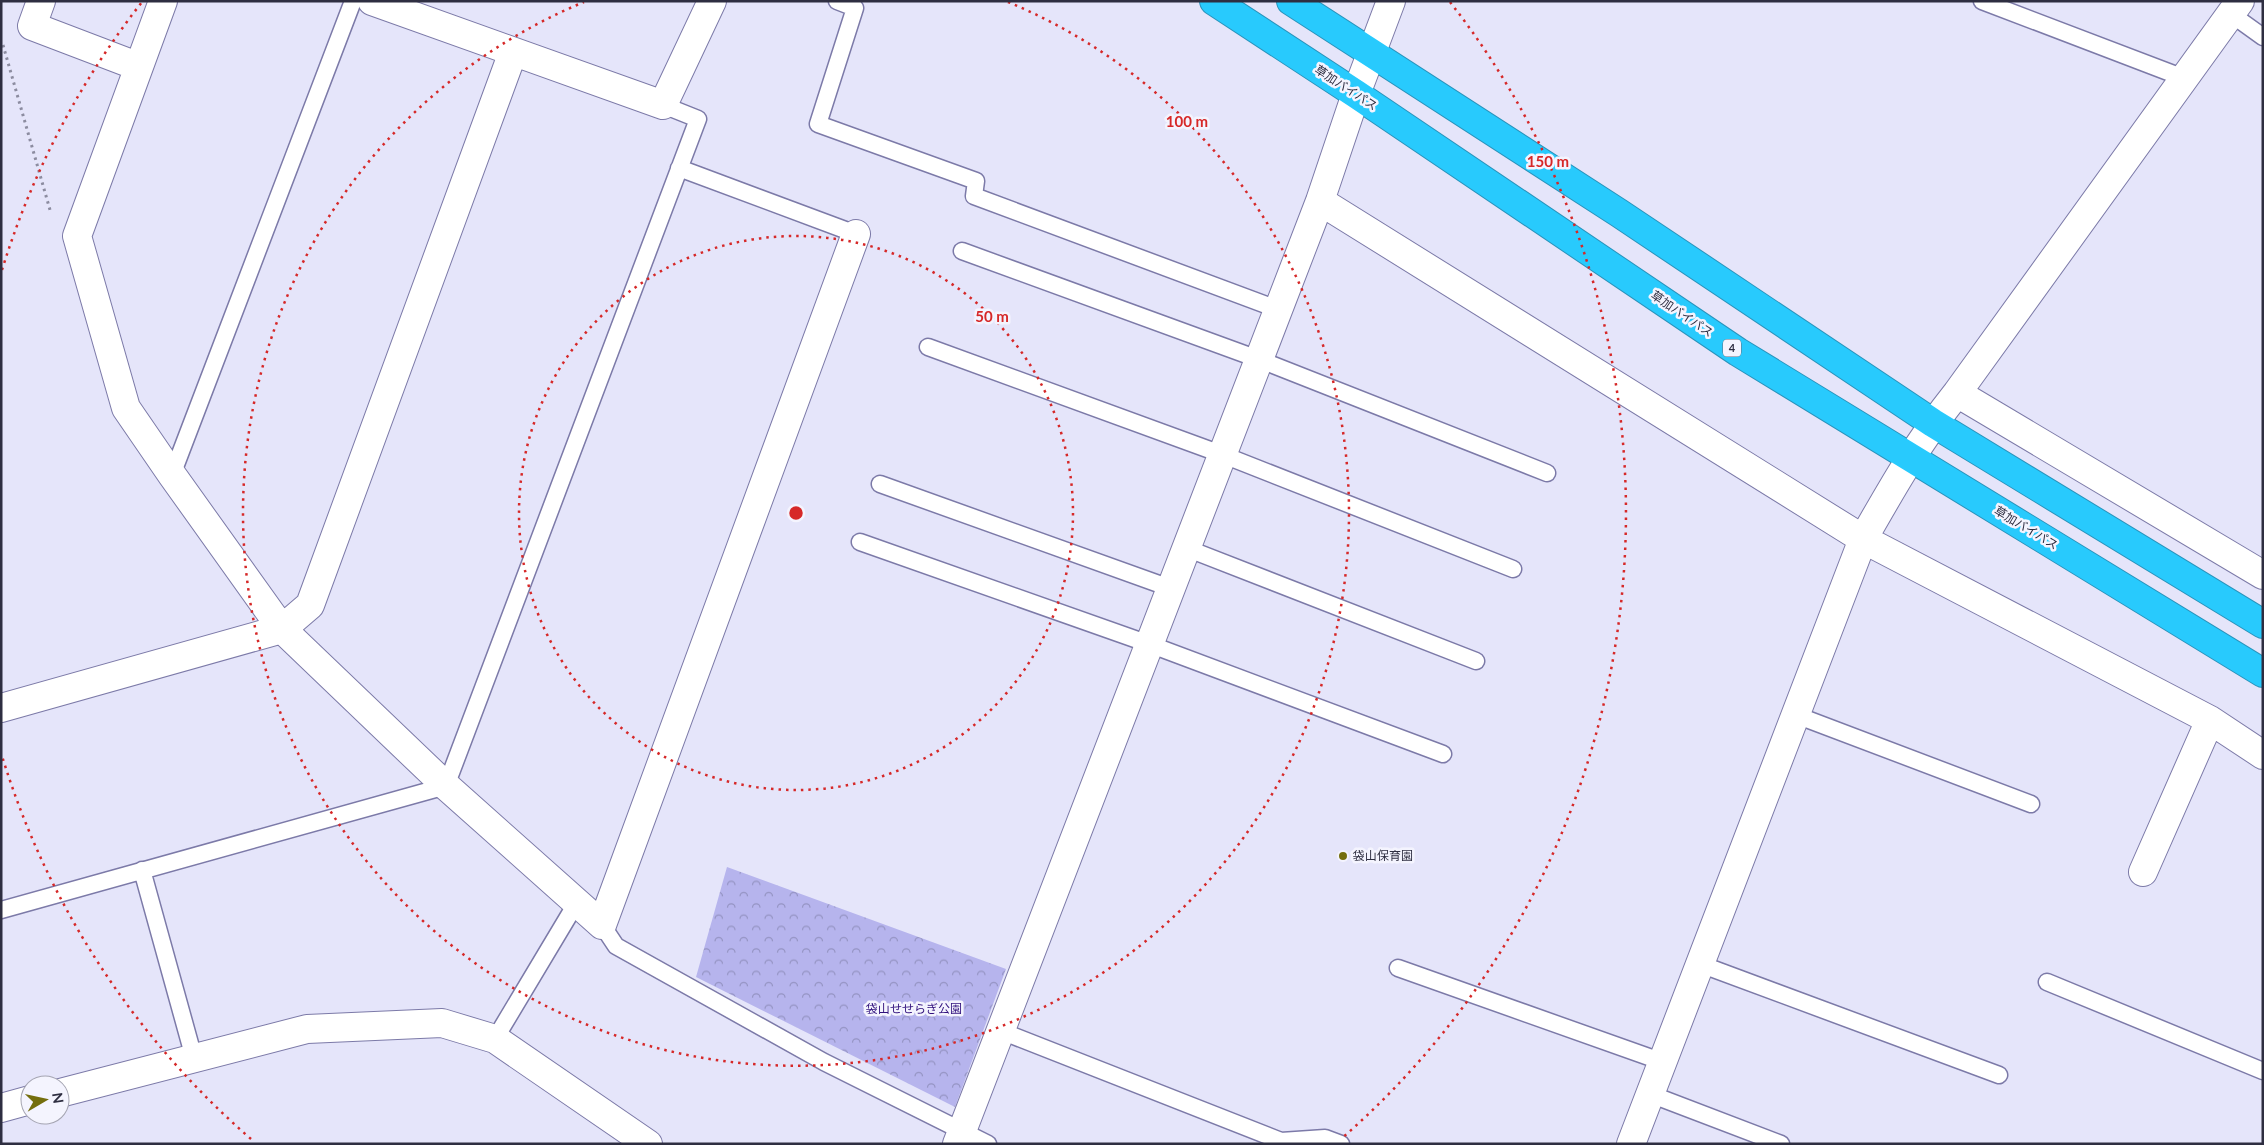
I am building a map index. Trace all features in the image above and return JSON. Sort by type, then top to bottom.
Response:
[{"type":"highway","name":"草加バイパス","points":[[1214,1],[1356,94],[1738,352],[2263,672]]},
{"type":"highway","points":[[1292,1],[1619,213],[1933,423],[2263,624]]},
{"type":"street","points":[[41,1],[32,26],[137,66]]},
{"type":"street","points":[[163,1],[137,66],[77,236],[126,408],[282,629],[446,786],[602,925],[856,234]]},
{"type":"street","points":[[372,1],[663,105],[712,1]]},
{"type":"street","points":[[960,1137],[1221,454],[1320,201],[1356,94],[1391,1]]},
{"type":"street","points":[[1631,1144],[1863,539],[1910,457],[1933,423],[1957,393],[2235,8]]},
{"type":"street","points":[[1,708],[282,629],[310,605],[513,52]]},
{"type":"street","points":[[1320,201],[1863,539],[2210,720],[2263,755]]},
{"type":"street","points":[[1957,393],[2263,575]]},
{"type":"street","points":[[2143,872],[2210,720]]},
{"type":"street","points":[[70,1089],[307,1029],[442,1023],[495,1038],[648,1144]]},
{"type":"street","points":[[1,1108],[20,1103]]},
{"type":"lane","points":[[172,475],[353,1]]},
{"type":"lane","points":[[837,1],[855,8],[818,124],[976,181],[974,196],[1277,309]]},
{"type":"lane","points":[[1982,1],[2184,78]]},
{"type":"lane","points":[[2235,8],[2263,37]]},
{"type":"lane","points":[[1,910],[446,786],[698,120],[663,105]]},
{"type":"lane","points":[[679,168],[856,234]]},
{"type":"lane","points":[[962,251],[1258,359],[1547,473]]},
{"type":"lane","points":[[928,347],[1221,454],[1513,569]]},
{"type":"lane","points":[[880,484],[1170,588]]},
{"type":"lane","points":[[860,542],[1149,644],[1443,754]]},
{"type":"lane","points":[[1186,548],[1476,661]]},
{"type":"lane","points":[[1796,715],[2031,804]]},
{"type":"lane","points":[[142,870],[194,1058]]},
{"type":"lane","points":[[495,1038],[577,902]]},
{"type":"lane","points":[[602,925],[616,946],[960,1137],[988,1144]]},
{"type":"lane","points":[[1700,964],[1999,1075]]},
{"type":"lane","points":[[1398,968],[1663,1062]]},
{"type":"lane","points":[[2046,982],[2263,1071]]},
{"type":"lane","points":[[1001,1031],[1281,1141],[1325,1138],[1341,1144]]},
{"type":"lane","points":[[1650,1094],[1781,1144]]},
{"type":"path","points":[[1,40],[10,65],[50,212]]},
{"type":"green space","name":"袋山せせらぎ公園","points":[[727,867],[1006,969],[955,1107],[696,977]]},
{"type":"place","name":"袋山保育園","points":[[1343,856]]}]
